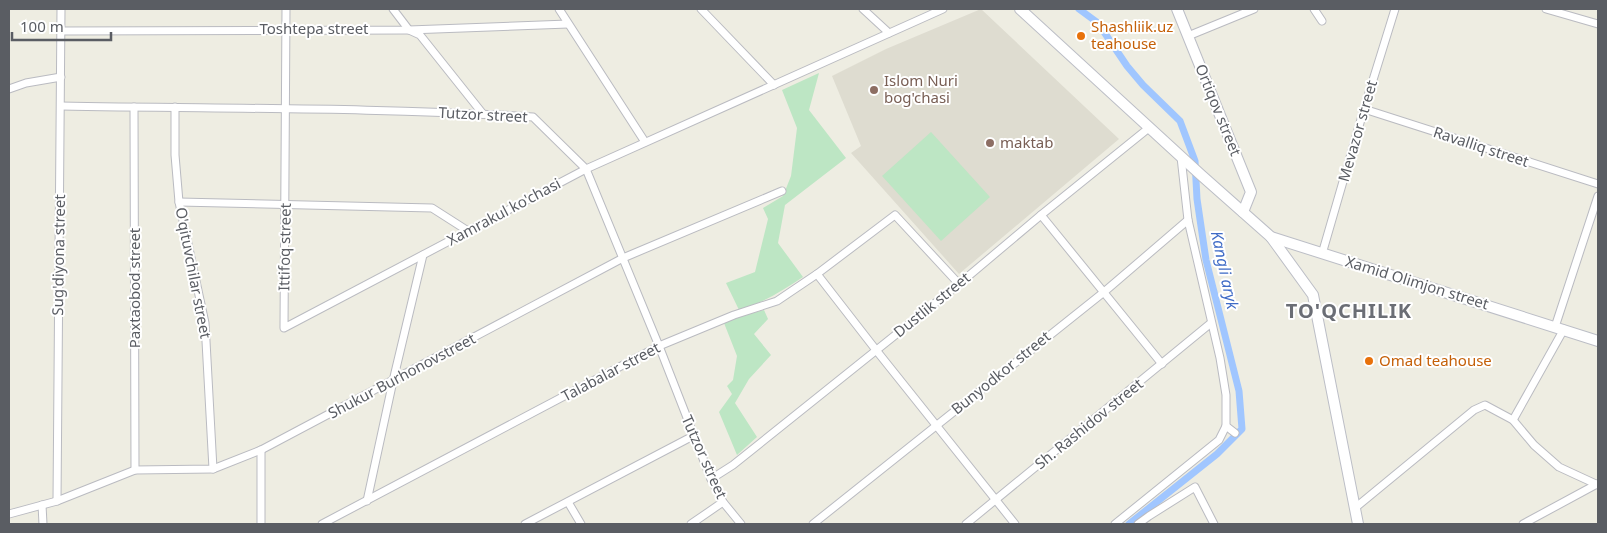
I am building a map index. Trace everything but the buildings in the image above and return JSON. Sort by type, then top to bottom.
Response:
[{"type":"main road","points":[[1020,9],[1181,156]]},
{"type":"main road","name":"Ortiqov street","points":[[1177,9],[1251,192],[1243,212]]},
{"type":"main road","name":"Xamid Olimjon street","points":[[1181,156],[1271,237],[1598,341]]},
{"type":"main road","points":[[1271,237],[1313,294],[1358,524]]},
{"type":"street","name":"Sug'diyona street","points":[[57,501],[61,9]]},
{"type":"street","name":"Ittifoq street","points":[[286,9],[284,328],[423,255]]},
{"type":"street","points":[[393,9],[409,30],[420,35],[483,114]]},
{"type":"street","points":[[559,9],[645,142]]},
{"type":"street","points":[[702,9],[774,85]]},
{"type":"street","points":[[863,9],[889,32]]},
{"type":"street","name":"Xamrakul ko'chasi","points":[[423,255],[586,169],[943,9]]},
{"type":"street","points":[[1188,36],[1254,9]]},
{"type":"street","points":[[1314,9],[1322,21]]},
{"type":"street","name":"Mevazor street","points":[[1322,254],[1395,9]]},
{"type":"street","points":[[1546,9],[1598,24]]},
{"type":"street","name":"Toshtepa street","points":[[60,31],[409,30],[568,24]]},
{"type":"street","points":[[9,89],[61,78]]},
{"type":"street","name":"Tutzor street","points":[[61,106],[286,109],[533,117],[586,169],[659,346],[711,479],[723,502],[741,524]]},
{"type":"street","name":"Paxtaobod street","points":[[134,107],[135,470]]},
{"type":"street","name":"O'qituvchilar street","points":[[175,107],[175,155],[179,202],[205,324],[213,469]]},
{"type":"street","name":"Ravalliq street","points":[[1364,109],[1598,184]]},
{"type":"street","name":"Dustlik street","points":[[711,479],[733,465],[959,284],[1150,127]]},
{"type":"street","points":[[1115,524],[1219,440],[1226,426],[1226,395],[1220,358],[1188,220],[1181,156]]},
{"type":"street","name":"Shukur Burhonovstreet","points":[[9,514],[57,501],[135,470],[213,469],[261,450],[623,258],[782,191]]},
{"type":"street","points":[[1513,420],[1560,328],[1598,196]]},
{"type":"street","points":[[179,202],[432,208],[468,230]]},
{"type":"street","name":"Talabalar street","points":[[322,524],[659,346],[734,315],[777,301],[817,274],[895,215],[959,284]]},
{"type":"street","points":[[1041,215],[1162,364]]},
{"type":"street","name":"Bunyodkor street","points":[[813,524],[1104,292],[1188,220]]},
{"type":"street","points":[[367,501],[423,255]]},
{"type":"street","points":[[817,274],[1015,524]]},
{"type":"street","name":"Sh. Rashidov street","points":[[966,524],[1211,323]]},
{"type":"street","points":[[1355,508],[1474,410],[1484,405],[1513,420],[1534,445],[1559,467],[1598,485]]},
{"type":"street","points":[[1226,426],[1235,433]]},
{"type":"street","points":[[525,524],[693,436]]},
{"type":"street","points":[[261,450],[262,524]]},
{"type":"street","points":[[1523,524],[1598,485]]},
{"type":"street","points":[[1138,524],[1195,487],[1214,524]]},
{"type":"street","points":[[568,502],[581,524]]},
{"type":"street","points":[[691,524],[723,502]]},
{"type":"street","points":[[42,505],[43,524]]},
{"type":"shaded area","name":"maktab","points":[[981,9],[1119,139],[959,274],[851,153],[861,146],[832,76],[886,49]]},
{"type":"green space","points":[[819,73],[809,110],[846,158],[785,205],[778,243],[803,277],[772,296],[739,310],[726,283],[755,272],[768,219],[763,208],[783,196],[791,176],[797,128],[782,90]]},
{"type":"green space","points":[[931,132],[990,197],[941,241],[882,176]]},
{"type":"green space","points":[[764,310],[768,319],[754,334],[771,355],[749,379],[735,403],[757,437],[737,455],[719,412],[732,394],[727,386],[733,380],[737,356],[724,323],[734,318]]},
{"type":"waterway","name":"Kangli aryk","points":[[1079,9],[1098,23],[1127,66],[1143,85],[1180,121],[1195,161],[1197,199],[1206,260],[1239,391],[1242,429],[1217,454],[1129,524]]},
{"type":"place","name":"Shashliik.uz teahouse","points":[[1081,36]]},
{"type":"place","name":"Islom Nuri bog'chasi","points":[[874,90]]},
{"type":"place","name":"maktab","points":[[990,143]]},
{"type":"place","name":"Omad teahouse","points":[[1369,361]]},
{"type":"district","name":"TO'QCHILIK","points":[[1349,311]]}]
